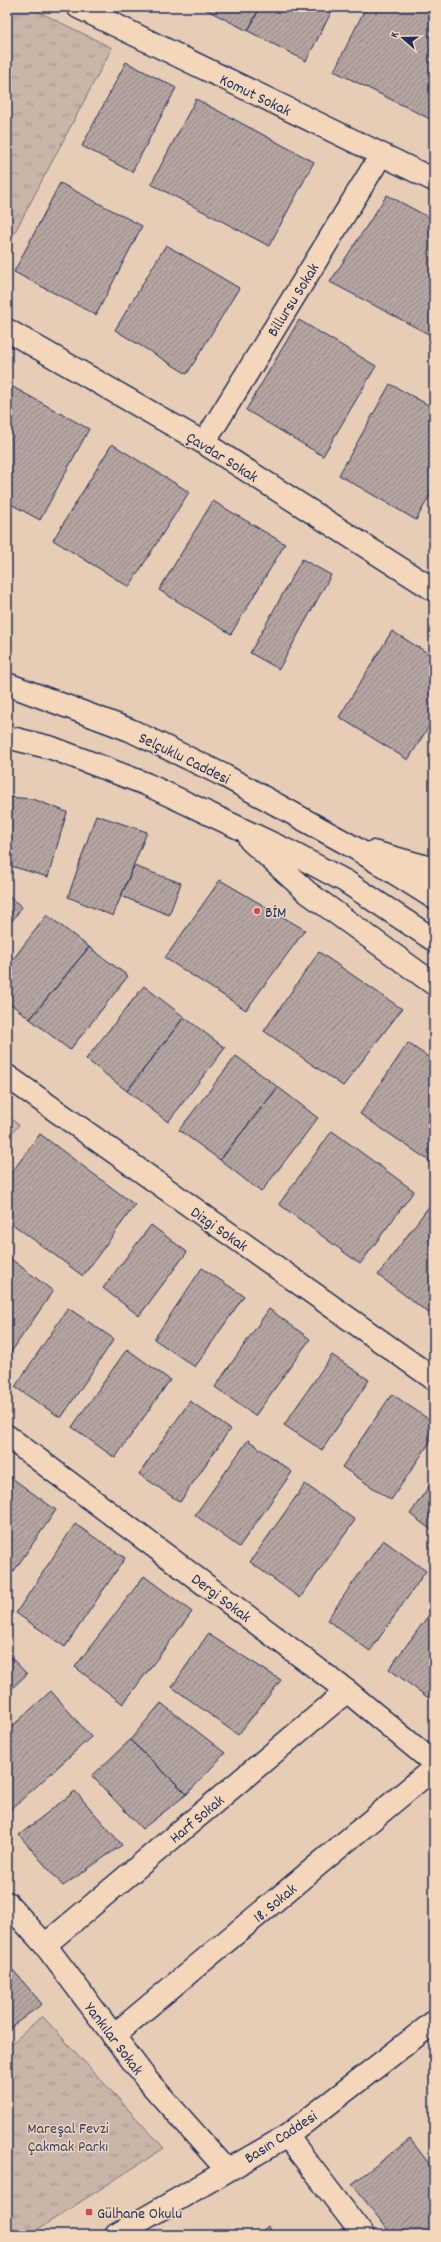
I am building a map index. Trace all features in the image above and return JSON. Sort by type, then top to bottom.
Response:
[{"type":"street","name":"Komut Sokak","points":[[78,7],[434,180]]},
{"type":"street","name":"Billursu Sokak","points":[[204,443],[381,155]]},
{"type":"street","name":"Çavdar Sokak","points":[[7,330],[204,443],[434,590]]},
{"type":"street","name":"Selçuklu Caddesi","points":[[7,684],[130,730],[225,776],[355,848]]},
{"type":"street","points":[[7,737],[52,748],[146,784],[345,881],[434,940]]},
{"type":"street","points":[[234,826],[307,892],[434,984]]},
{"type":"street","points":[[355,848],[424,866],[434,872]]},
{"type":"street","points":[[355,848],[434,898]]},
{"type":"street","name":"Dizgi Sokak","points":[[7,1076],[434,1379]]},
{"type":"street","name":"Dergi Sokak","points":[[7,1436],[347,1691],[434,1763]]},
{"type":"street","name":"Harf Sokak","points":[[45,1945],[347,1691]]},
{"type":"street","name":"18. Sokak","points":[[113,2036],[434,1768]]},
{"type":"street","name":"Yankılar Sokak","points":[[7,1902],[45,1945],[147,2080],[227,2170]]},
{"type":"street","name":"Basın Caddesi","points":[[116,2235],[287,2136],[434,2022]]},
{"type":"street","points":[[287,2136],[363,2235]]},
{"type":"green space","points":[[7,7],[29,7],[112,48],[7,247]]},
{"type":"green space","points":[[7,1116],[19,1125],[7,1138]]},
{"type":"green space","name":"Mareşal Fevzi Çakmak Parkı","points":[[42,2016],[164,2148],[29,2235],[7,2235],[7,2048]]},
{"type":"building","points":[[201,7],[260,7],[248,31]]},
{"type":"building","points":[[260,7],[334,7],[306,61],[248,31]]},
{"type":"building","points":[[366,7],[434,7],[434,121],[334,71]]},
{"type":"building","points":[[126,62],[176,88],[132,172],[82,146]]},
{"type":"building","points":[[196,99],[314,162],[269,246],[151,184]]},
{"type":"building","points":[[60,183],[142,226],[96,315],[14,272]]},
{"type":"building","points":[[387,195],[434,220],[434,337],[330,282]]},
{"type":"building","points":[[166,245],[239,288],[187,374],[115,330]]},
{"type":"building","points":[[299,320],[376,366],[323,456],[246,410]]},
{"type":"building","points":[[390,384],[434,408],[434,488],[416,520],[339,475]]},
{"type":"building","points":[[11,386],[89,429],[40,520],[7,502],[7,394]]},
{"type":"building","points":[[112,444],[189,492],[129,587],[53,540]]},
{"type":"building","points":[[213,501],[285,544],[231,634],[159,590]]},
{"type":"building","points":[[302,559],[331,575],[279,669],[250,653]]},
{"type":"building","points":[[392,631],[434,657],[434,718],[408,760],[339,717]]},
{"type":"building","points":[[7,797],[33,799],[67,812],[48,877],[7,865]]},
{"type":"building","points":[[96,815],[147,832],[113,916],[68,897]]},
{"type":"building","points":[[134,866],[181,883],[169,915],[121,896]]},
{"type":"building","points":[[220,880],[305,930],[246,1010],[165,958]]},
{"type":"building","points":[[7,895],[22,907],[7,928]]},
{"type":"building","points":[[47,915],[89,947],[30,1019],[7,1001],[7,967]]},
{"type":"building","points":[[89,947],[128,976],[70,1050],[30,1019]]},
{"type":"building","points":[[319,952],[402,1009],[343,1086],[264,1031]]},
{"type":"building","points":[[144,986],[184,1017],[127,1091],[86,1059]]},
{"type":"building","points":[[184,1017],[225,1048],[168,1122],[127,1091]]},
{"type":"building","points":[[408,1043],[434,1061],[434,1164],[360,1114]]},
{"type":"building","points":[[236,1056],[278,1087],[220,1160],[179,1130]]},
{"type":"building","points":[[278,1087],[318,1118],[261,1192],[220,1160]]},
{"type":"building","points":[[332,1131],[414,1191],[360,1264],[279,1204]]},
{"type":"building","points":[[40,1134],[135,1205],[83,1276],[7,1220],[7,1179]]},
{"type":"building","points":[[433,1201],[434,1202],[434,1317],[378,1275]]},
{"type":"building","points":[[151,1225],[187,1252],[139,1316],[103,1288]]},
{"type":"building","points":[[7,1256],[53,1291],[7,1358]]},
{"type":"building","points":[[202,1268],[244,1296],[195,1367],[154,1339]]},
{"type":"building","points":[[68,1308],[114,1339],[61,1418],[15,1387]]},
{"type":"building","points":[[269,1309],[310,1339],[255,1416],[215,1387]]},
{"type":"building","points":[[127,1349],[170,1380],[115,1458],[72,1427]]},
{"type":"building","points":[[332,1355],[369,1380],[322,1450],[284,1425]]},
{"type":"building","points":[[392,1394],[434,1423],[434,1436],[391,1500],[342,1467]]},
{"type":"building","points":[[190,1401],[230,1429],[180,1502],[139,1474]]},
{"type":"building","points":[[248,1440],[292,1472],[239,1547],[195,1515]]},
{"type":"building","points":[[9,1476],[56,1510],[7,1581],[7,1478]]},
{"type":"building","points":[[434,1479],[434,1532],[410,1514]]},
{"type":"building","points":[[305,1484],[355,1520],[300,1598],[250,1562]]},
{"type":"building","points":[[75,1524],[125,1558],[65,1647],[16,1613]]},
{"type":"building","points":[[383,1540],[426,1571],[370,1651],[327,1620]]},
{"type":"building","points":[[144,1576],[192,1612],[123,1704],[75,1667]]},
{"type":"building","points":[[434,1608],[434,1702],[389,1669]]},
{"type":"building","points":[[208,1634],[281,1680],[238,1735],[172,1687]]},
{"type":"building","points":[[7,1653],[27,1674],[7,1693]]},
{"type":"building","points":[[51,1691],[91,1737],[8,1812],[7,1731]]},
{"type":"building","points":[[161,1703],[225,1753],[187,1794],[130,1740]]},
{"type":"building","points":[[130,1740],[187,1794],[142,1829],[92,1776]]},
{"type":"building","points":[[75,1791],[122,1845],[63,1886],[19,1835]]},
{"type":"building","points":[[7,1963],[42,2004],[7,2030]]},
{"type":"building","points":[[434,2117],[434,2128],[429,2121]]},
{"type":"building","points":[[410,2139],[434,2170],[434,2235],[392,2235],[352,2184]]},
{"type":"building","points":[[268,2226],[275,2235],[257,2235]]},
{"type":"place","name":"BİM","points":[[257,911]]},
{"type":"place","name":"Gülhane Okulu","points":[[89,2212]]}]
